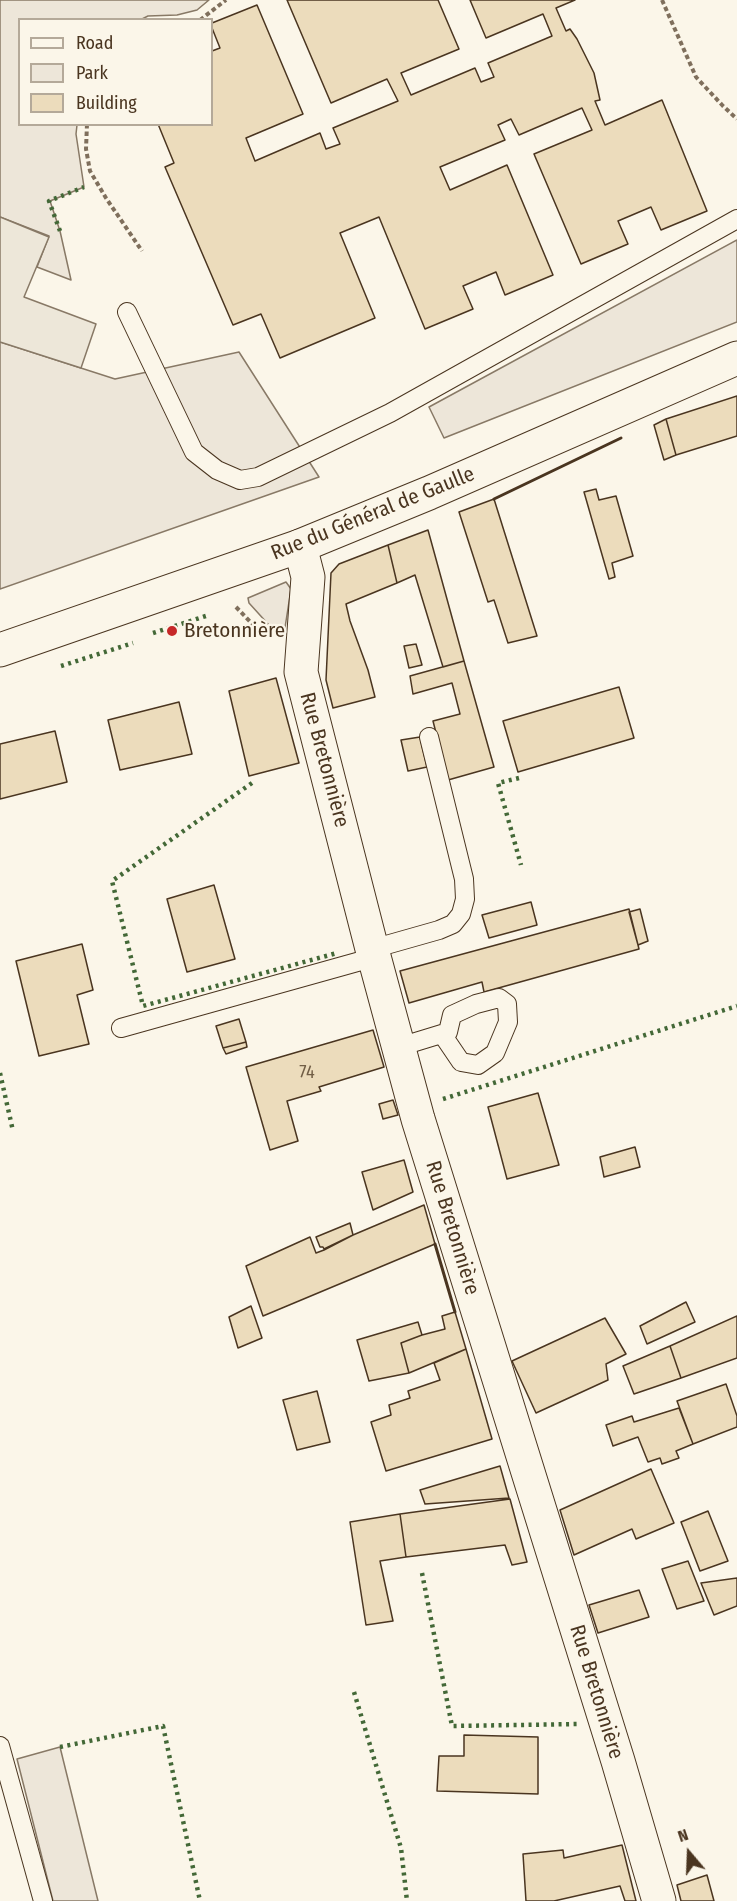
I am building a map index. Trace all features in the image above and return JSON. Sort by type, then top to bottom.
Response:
[{"type":"street","name":"Rue du Général de Gaulle","points":[[0,650],[300,546],[429,493],[737,358]]},
{"type":"street","name":"Rue Bretonnière","points":[[300,546],[308,577],[301,672],[374,953],[418,1119],[628,1794],[659,1901]]},
{"type":"lane","points":[[127,312],[194,452],[217,470],[240,480],[258,477],[390,413],[737,219]]},
{"type":"lane","points":[[121,1028],[374,953],[453,924],[461,914],[465,899],[464,879],[429,737]]},
{"type":"lane","points":[[399,1047],[442,1034]]},
{"type":"lane","points":[[0,1746],[43,1901]]},
{"type":"path","points":[[203,18],[226,0]]},
{"type":"path","points":[[662,0],[696,77],[737,119]]},
{"type":"path","points":[[87,126],[86,149],[90,171],[142,251]]},
{"type":"path","points":[[219,575],[233,604],[301,672]]},
{"type":"green space","points":[[0,0],[209,0],[197,10],[177,15],[144,18],[18,18],[18,126],[77,126],[76,134],[84,187],[50,201],[60,231],[71,280],[37,267],[49,236],[0,217]]},
{"type":"green space","points":[[737,240],[737,322],[444,438],[429,407]]},
{"type":"green space","points":[[0,342],[115,379],[239,352],[319,477],[0,589]]},
{"type":"green space","points":[[286,582],[291,589],[284,634],[278,635],[249,603],[248,598]]},
{"type":"green space","points":[[60,1747],[98,1901],[53,1901],[17,1759]]},
{"type":"shaded area","points":[[0,217],[49,237],[24,297],[96,324],[81,368],[0,342]]},
{"type":"building","points":[[287,0],[438,0],[459,49],[401,73],[411,95],[475,68],[481,82],[494,77],[488,63],[552,36],[543,14],[486,38],[470,0],[575,0],[556,8],[566,31],[570,29],[577,39],[594,73],[600,100],[595,101],[605,125],[662,100],[707,211],[661,230],[651,207],[618,221],[628,244],[581,264],[534,154],[592,130],[582,108],[519,135],[511,119],[498,125],[505,140],[440,167],[450,190],[507,165],[553,275],[505,295],[496,272],[463,286],[473,309],[425,329],[379,217],[340,233],[375,318],[280,358],[261,314],[233,325],[165,167],[174,163],[159,126],[213,126],[213,51],[220,48],[213,30],[213,23],[257,5],[303,114],[246,138],[255,161],[320,133],[326,149],[340,144],[333,128],[398,101],[387,79],[331,103]]},
{"type":"building","points":[[737,396],[737,436],[676,455],[666,419]]},
{"type":"building","points":[[666,419],[676,455],[664,460],[654,425]]},
{"type":"building","points":[[596,489],[599,500],[616,496],[633,556],[612,563],[615,577],[609,579],[584,492]]},
{"type":"building","points":[[494,499],[537,636],[508,643],[494,600],[488,602],[459,512]]},
{"type":"building","points":[[428,530],[464,661],[443,667],[415,575],[397,583],[388,545]]},
{"type":"building","points":[[388,545],[397,583],[346,604],[375,697],[333,708],[326,680],[331,573],[339,564]]},
{"type":"building","points":[[416,644],[422,665],[409,668],[404,646]]},
{"type":"building","points":[[464,661],[494,767],[448,780],[433,721],[460,714],[452,683],[413,694],[410,676]]},
{"type":"building","points":[[276,678],[299,763],[249,776],[229,691]]},
{"type":"building","points":[[619,687],[634,738],[518,772],[503,721]]},
{"type":"building","points":[[179,702],[192,754],[120,770],[108,720]]},
{"type":"building","points":[[55,731],[67,782],[0,799],[0,744]]},
{"type":"building","points":[[420,737],[427,767],[408,771],[401,740]]},
{"type":"building","points":[[214,885],[235,959],[187,972],[167,899]]},
{"type":"building","points":[[531,902],[537,925],[489,938],[482,915]]},
{"type":"building","points":[[629,909],[639,949],[484,992],[482,982],[409,1003],[400,971]]},
{"type":"building","points":[[640,909],[648,941],[638,945],[629,912]]},
{"type":"building","points":[[82,944],[93,990],[77,995],[89,1044],[39,1056],[16,961]]},
{"type":"building","points":[[239,1019],[246,1042],[223,1048],[216,1026]]},
{"type":"building","points":[[373,1030],[384,1067],[319,1087],[321,1091],[287,1101],[298,1141],[270,1150],[246,1067]]},
{"type":"building","points":[[246,1042],[247,1047],[226,1054],[223,1048]]},
{"type":"building","points":[[538,1093],[559,1165],[507,1179],[488,1107]]},
{"type":"building","points":[[393,1100],[398,1115],[383,1119],[379,1104]]},
{"type":"building","points":[[635,1147],[640,1167],[604,1177],[600,1157]]},
{"type":"building","points":[[404,1160],[413,1192],[373,1210],[362,1172]]},
{"type":"building","points":[[424,1205],[435,1244],[263,1316],[246,1266],[310,1237],[316,1253]]},
{"type":"building","points":[[350,1223],[353,1235],[324,1249],[320,1247],[316,1237]]},
{"type":"building","points":[[686,1302],[695,1322],[647,1344],[640,1326]]},
{"type":"building","points":[[251,1306],[262,1338],[238,1348],[229,1317]]},
{"type":"building","points":[[455,1312],[466,1349],[409,1373],[401,1343],[445,1329],[442,1316]]},
{"type":"building","points":[[737,1316],[737,1358],[681,1378],[670,1346]]},
{"type":"building","points":[[605,1318],[626,1354],[606,1364],[608,1380],[536,1413],[512,1361]]},
{"type":"building","points":[[418,1322],[422,1335],[401,1343],[409,1373],[369,1381],[357,1340]]},
{"type":"building","points":[[670,1346],[681,1378],[634,1394],[623,1366]]},
{"type":"building","points":[[466,1349],[492,1439],[386,1471],[371,1422],[391,1415],[389,1405],[410,1398],[408,1391],[440,1380],[434,1363]]},
{"type":"building","points":[[726,1384],[737,1416],[737,1427],[693,1444],[677,1401]]},
{"type":"building","points":[[317,1391],[330,1442],[297,1450],[283,1400]]},
{"type":"building","points":[[679,1408],[693,1444],[676,1451],[679,1458],[662,1464],[660,1458],[648,1462],[638,1437],[613,1446],[606,1425],[632,1416],[634,1422]]},
{"type":"building","points":[[500,1466],[509,1498],[425,1504],[420,1490]]},
{"type":"building","points":[[651,1469],[674,1523],[636,1539],[632,1529],[574,1555],[560,1510]]},
{"type":"building","points":[[510,1499],[527,1562],[512,1565],[505,1545],[406,1557],[400,1514]]},
{"type":"building","points":[[708,1511],[728,1561],[700,1571],[681,1522]]},
{"type":"building","points":[[400,1514],[406,1557],[380,1561],[393,1621],[366,1625],[350,1522]]},
{"type":"building","points":[[688,1561],[704,1601],[677,1609],[662,1569]]},
{"type":"building","points":[[737,1578],[737,1606],[714,1615],[701,1583]]},
{"type":"building","points":[[639,1590],[649,1617],[598,1633],[589,1605]]},
{"type":"building","points":[[464,1735],[538,1737],[538,1794],[437,1791],[439,1756],[464,1756]]},
{"type":"building","points":[[622,1845],[636,1901],[625,1901],[620,1886],[554,1901],[526,1901],[523,1854],[563,1850],[564,1858]]},
{"type":"building","points":[[707,1875],[714,1901],[681,1901],[677,1885]]},
{"type":"hedge","points":[[60,231],[49,201],[84,187]]},
{"type":"hedge","points":[[153,633],[209,615]]},
{"type":"hedge","points":[[61,666],[133,643]]},
{"type":"hedge","points":[[519,778],[498,783],[521,865]]},
{"type":"hedge","points":[[252,783],[112,881],[143,1006],[337,953]]},
{"type":"hedge","points":[[443,1099],[737,1006]]},
{"type":"hedge","points":[[0,1073],[13,1131]]},
{"type":"hedge","points":[[422,1573],[452,1726],[581,1724]]},
{"type":"hedge","points":[[354,1692],[401,1848],[407,1901]]},
{"type":"hedge","points":[[60,1747],[163,1726],[200,1901]]},
{"type":"wall","points":[[494,499],[621,438]]},
{"type":"wall","points":[[435,1244],[455,1312]]},
{"type":"place","name":"Bretonnière","points":[[172,631]]}]
